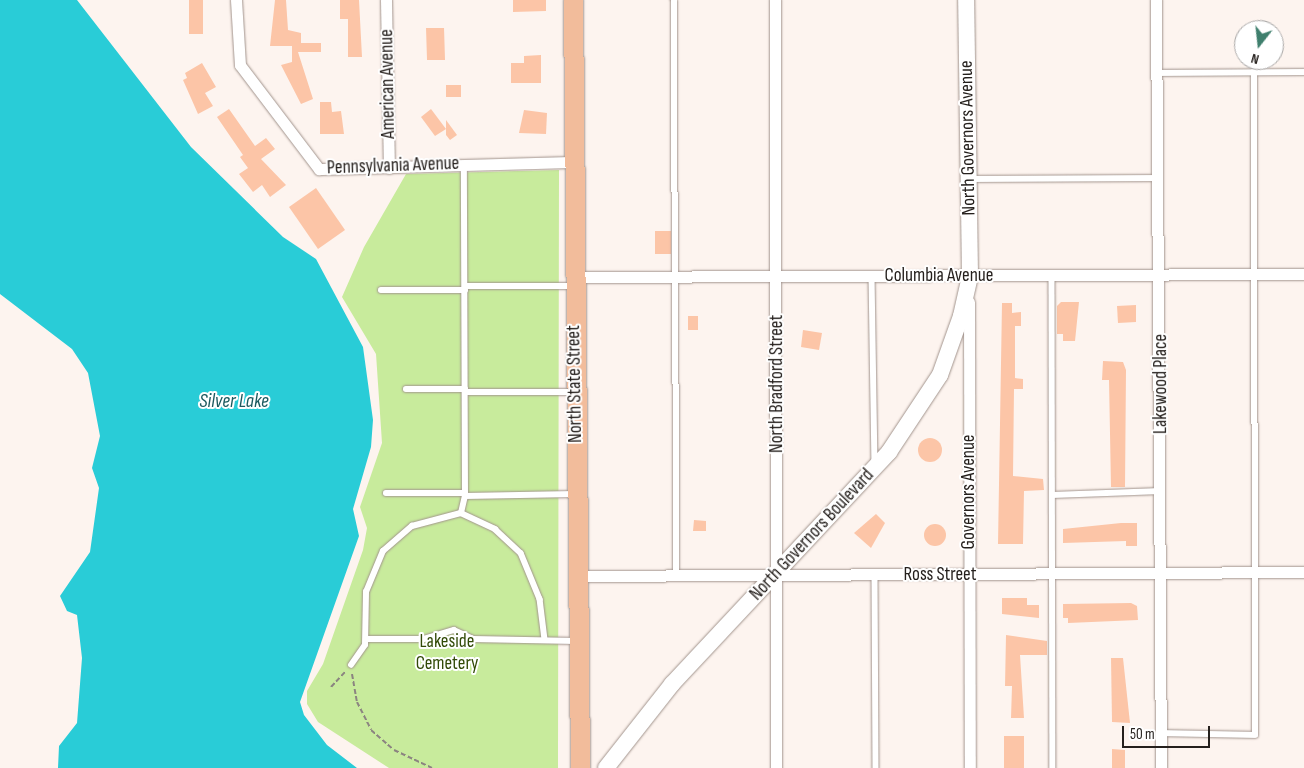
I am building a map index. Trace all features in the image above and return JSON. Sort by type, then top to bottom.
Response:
[{"type":"main road","name":"North State Street","points":[[573,0],[576,641],[580,768]]},
{"type":"main road","name":"North Governors Avenue","points":[[966,0],[970,276]]},
{"type":"main road","name":"North Governors Boulevard","points":[[606,768],[672,684],[778,574],[875,467],[909,426],[940,375],[961,316],[970,276]]},
{"type":"street","name":"Pennsylvania Avenue","points":[[236,0],[240,66],[314,166],[326,170],[464,164],[574,162]]},
{"type":"street","name":"American Avenue","points":[[386,0],[389,168]]},
{"type":"street","name":"North Bradford Street","points":[[775,0],[778,574],[776,768]]},
{"type":"street","name":"Lakewood Place","points":[[1156,0],[1162,573],[1161,768]]},
{"type":"street","name":"Columbia Avenue","points":[[574,281],[777,276],[1304,274]]},
{"type":"street","name":"Governors Avenue","points":[[970,276],[970,768]]},
{"type":"street","name":"Ross Street","points":[[576,576],[778,574],[875,576],[1304,572]]},
{"type":"lane","points":[[674,0],[677,576]]},
{"type":"lane","points":[[1161,734],[1255,735],[1254,72]]},
{"type":"lane","points":[[1156,73],[1304,72]]},
{"type":"lane","points":[[461,513],[465,494],[464,164]]},
{"type":"lane","points":[[969,179],[1158,178]]},
{"type":"lane","points":[[1052,275],[1053,768]]},
{"type":"lane","points":[[872,276],[875,467]]},
{"type":"lane","points":[[381,290],[465,288],[574,281]]},
{"type":"lane","points":[[406,389],[575,392]]},
{"type":"lane","points":[[1052,494],[1161,491]]},
{"type":"lane","points":[[386,493],[576,494]]},
{"type":"lane","points":[[352,663],[366,640],[366,592],[383,551],[412,526],[461,513],[495,529],[521,553],[540,599],[545,640]]},
{"type":"lane","points":[[875,576],[876,768]]},
{"type":"lane","points":[[366,640],[424,639],[454,630],[472,639],[576,641]]},
{"type":"path","points":[[331,687],[352,663]]},
{"type":"path","points":[[352,663],[353,687],[371,730],[394,750],[432,768]]},
{"type":"green space","name":"Lakeside Cemetery","points":[[559,170],[558,768],[389,768],[318,722],[307,704],[307,691],[323,664],[363,550],[367,528],[360,507],[382,443],[376,354],[342,297],[364,247],[406,174]]},
{"type":"water","name":"Silver Lake","points":[[0,0],[77,0],[191,147],[283,237],[316,259],[363,347],[373,420],[371,447],[353,509],[359,536],[300,702],[304,715],[327,745],[357,768],[58,768],[59,746],[77,723],[82,658],[77,615],[67,611],[60,596],[90,552],[99,488],[92,468],[100,436],[88,373],[72,349],[0,294]]},
{"type":"building","points":[[189,0],[203,0],[203,34],[189,34]]},
{"type":"building","points":[[275,0],[286,0],[288,30],[301,33],[301,43],[321,43],[321,52],[298,52],[313,99],[301,104],[281,65],[292,62],[292,46],[270,46]]},
{"type":"building","points":[[340,0],[359,0],[362,57],[348,57],[348,19],[340,19]]},
{"type":"building","points":[[513,0],[546,0],[546,11],[513,12]]},
{"type":"building","points":[[426,28],[444,28],[445,60],[427,60]]},
{"type":"building","points":[[541,55],[541,83],[511,83],[511,63],[524,63],[524,56]]},
{"type":"building","points":[[202,63],[216,87],[205,93],[213,106],[198,114],[183,80],[187,78],[185,73]]},
{"type":"building","points":[[446,85],[461,85],[461,97],[446,97]]},
{"type":"building","points":[[320,102],[331,102],[332,112],[341,111],[344,134],[320,134]]},
{"type":"building","points":[[229,109],[255,146],[266,138],[275,149],[261,159],[286,185],[270,197],[262,185],[253,192],[239,174],[248,168],[240,157],[243,155],[217,117]]},
{"type":"building","points":[[431,109],[446,129],[435,136],[421,117]]},
{"type":"building","points":[[524,110],[547,113],[546,134],[519,133]]},
{"type":"building","points":[[446,120],[457,135],[450,140],[446,135]]},
{"type":"building","points":[[316,188],[345,230],[318,249],[289,207]]},
{"type":"building","points":[[655,231],[671,231],[671,254],[655,254]]},
{"type":"building","points":[[1061,302],[1079,302],[1075,341],[1063,341],[1063,334],[1057,334],[1057,306]]},
{"type":"building","points":[[1002,303],[1012,303],[1012,313],[1021,312],[1021,326],[1015,326],[1015,378],[1023,379],[1023,389],[1014,389],[1013,476],[1043,479],[1044,490],[1024,491],[1023,544],[998,544]]},
{"type":"building","points":[[1136,305],[1136,322],[1118,323],[1117,306]]},
{"type":"building","points":[[688,316],[698,316],[698,330],[688,330]]},
{"type":"building","points":[[803,330],[822,333],[819,350],[801,347]]},
{"type":"building","points":[[1103,361],[1123,362],[1126,370],[1125,487],[1111,487],[1109,380],[1102,380]]},
{"type":"building","points":[[930,438],[939,441],[942,450],[939,459],[930,462],[921,459],[918,450],[921,441]]},
{"type":"building","points":[[876,514],[885,523],[871,548],[854,533]]},
{"type":"building","points":[[694,520],[706,521],[706,531],[693,531]]},
{"type":"building","points":[[1137,523],[1137,546],[1126,546],[1126,541],[1063,543],[1063,529]]},
{"type":"building","points":[[931,524],[939,524],[946,531],[946,539],[939,546],[931,546],[924,539],[924,531]]},
{"type":"building","points":[[1002,598],[1027,598],[1027,605],[1039,605],[1039,618],[1002,614]]},
{"type":"building","points":[[1131,603],[1137,606],[1138,620],[1068,623],[1068,618],[1063,618],[1063,604]]},
{"type":"building","points":[[1006,635],[1047,641],[1047,655],[1020,655],[1024,718],[1011,718],[1012,686],[1005,686]]},
{"type":"building","points":[[1111,658],[1123,658],[1130,723],[1112,722]]},
{"type":"building","points":[[1004,736],[1024,736],[1024,768],[1004,768]]},
{"type":"building","points":[[1112,749],[1125,750],[1125,768],[1112,768]]}]
